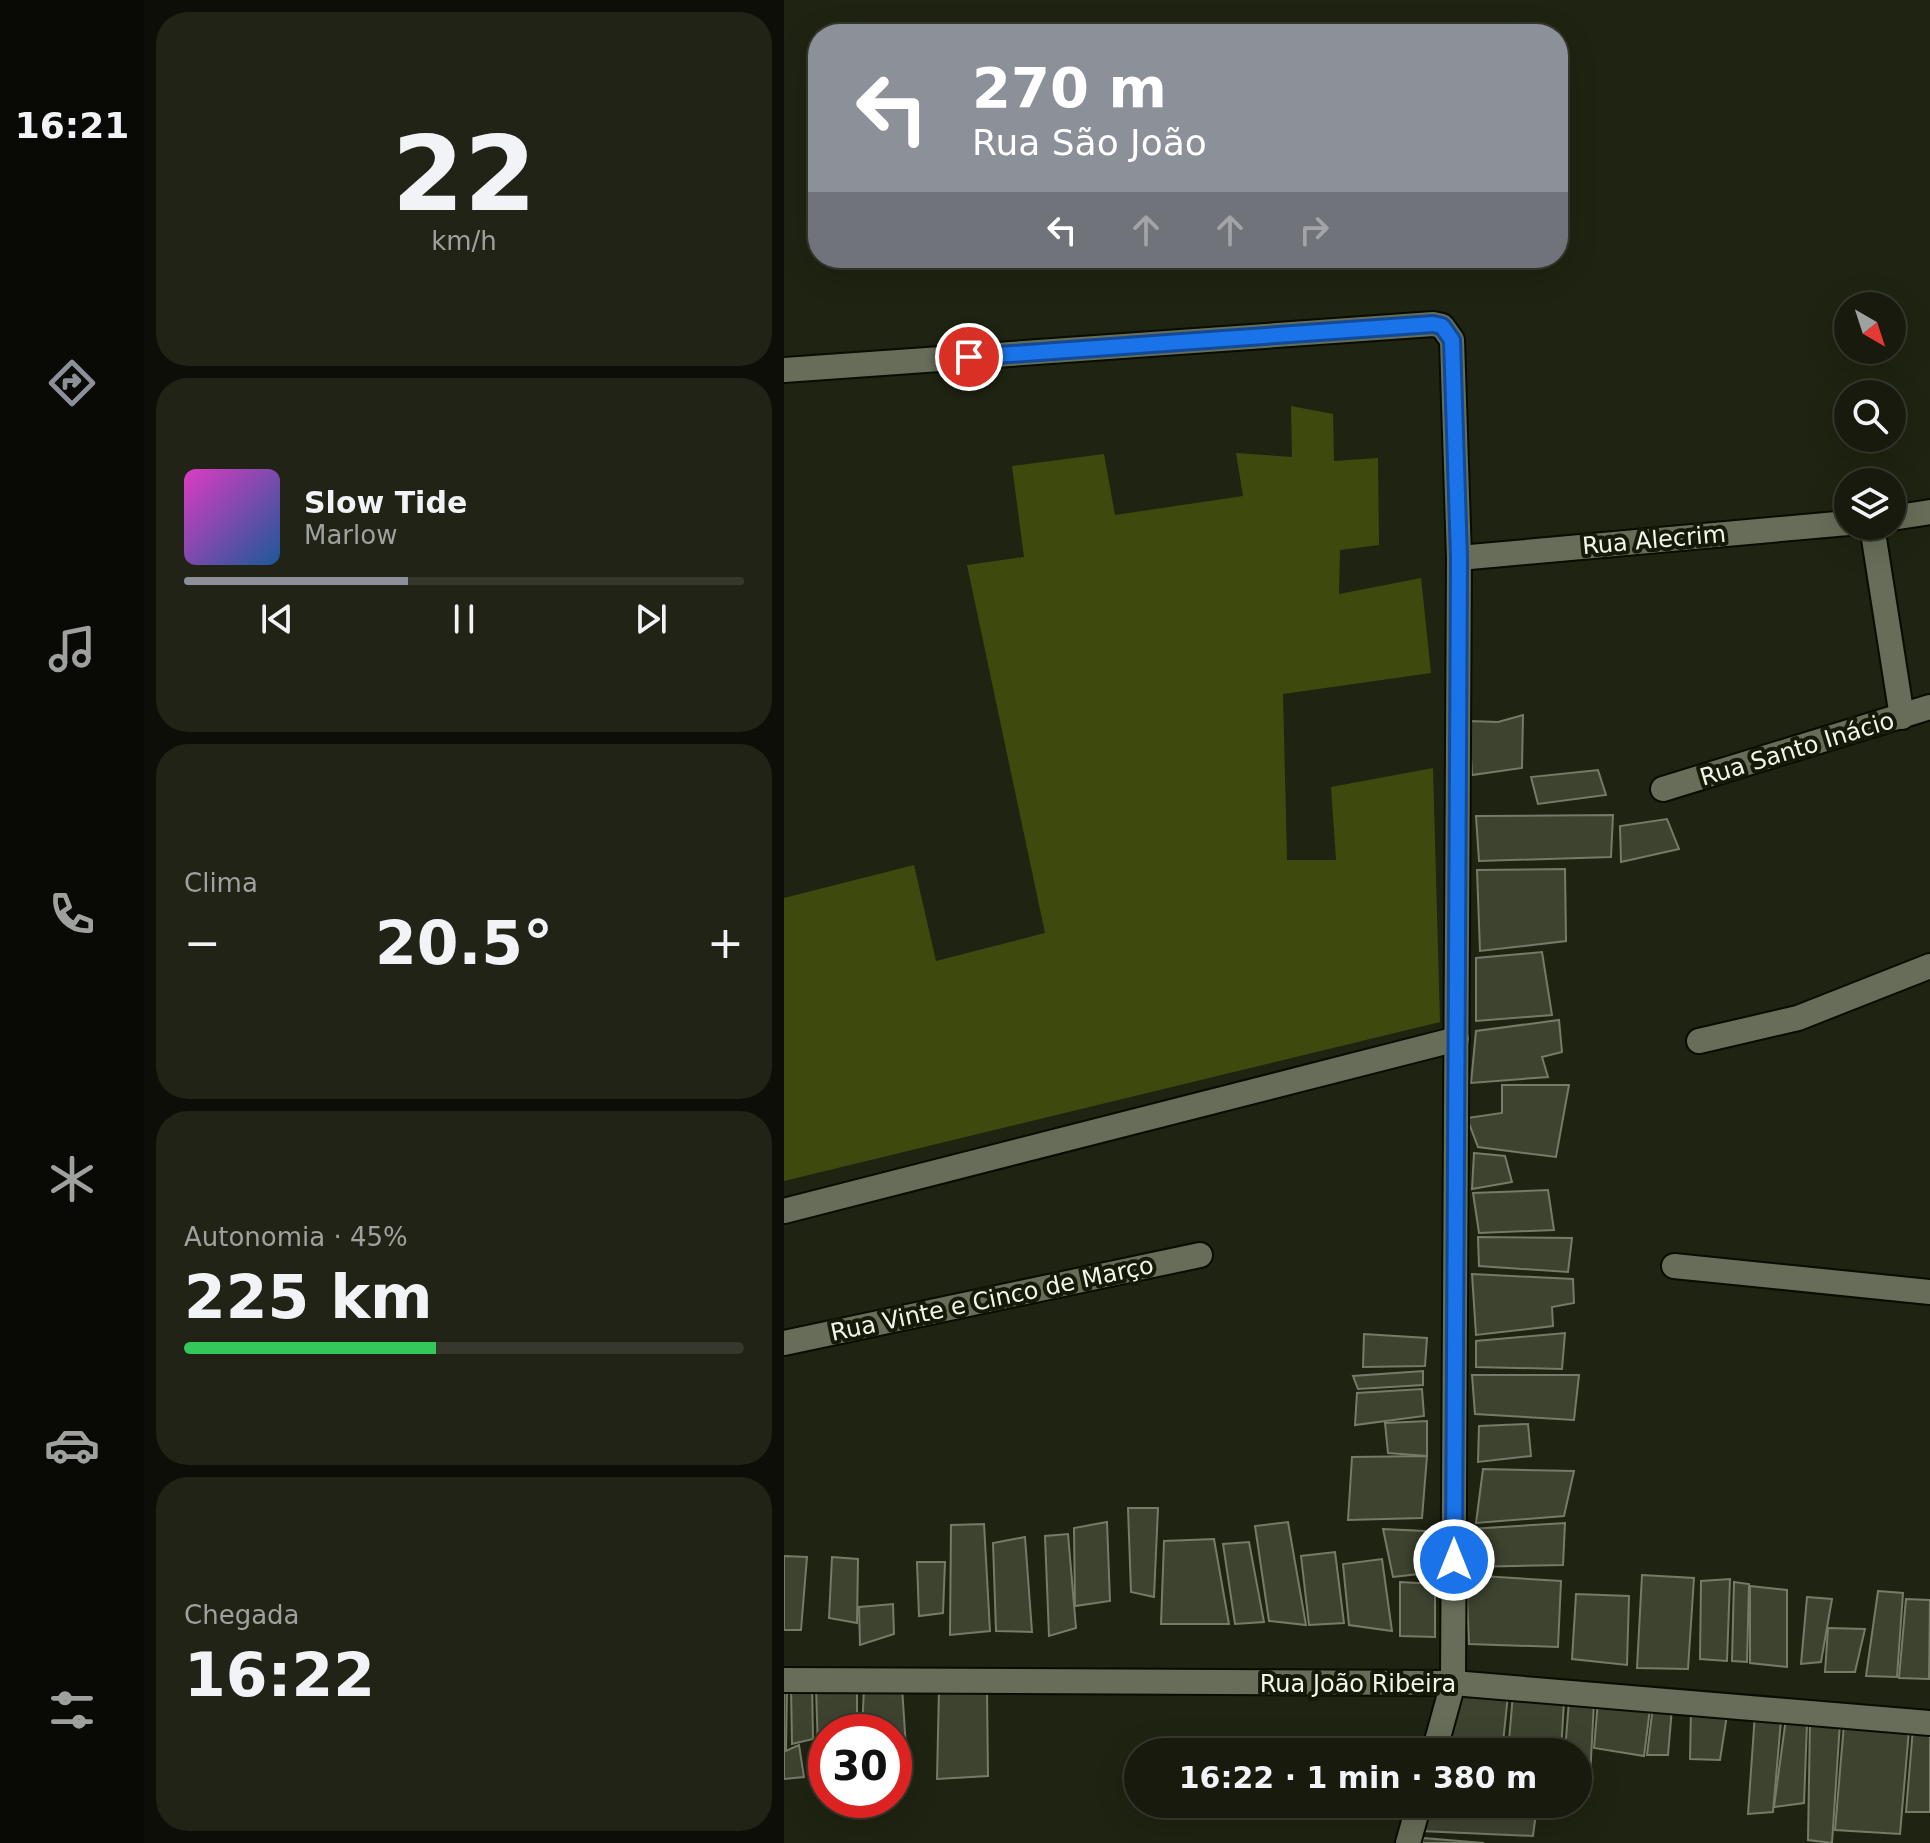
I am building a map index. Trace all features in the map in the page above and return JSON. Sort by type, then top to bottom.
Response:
[{"type":"street","points":[[784,370],[1417,325],[1442,326],[1452,340],[1459,558],[1453,1683],[1438,1738]]},
{"type":"street","points":[[1906,516],[1930,512]]},
{"type":"street","name":"Rua Alecrim","points":[[1459,558],[1834,524]]},
{"type":"street","points":[[1874,540],[1902,717]]},
{"type":"street","name":"Rua Santo Inácio","points":[[1663,789],[1930,707]]},
{"type":"street","points":[[1699,1041],[1798,1018],[1930,966]]},
{"type":"street","points":[[784,1211],[1457,1039]]},
{"type":"street","name":"Rua Vinte e Cinco de Março","points":[[784,1343],[1200,1255]]},
{"type":"street","points":[[1674,1266],[1930,1292]]},
{"type":"street","name":"Rua João Ribeira","points":[[784,1680],[1453,1683],[1930,1723]]},
{"type":"street","points":[[1408,1843],[1415,1818]]},
{"type":"green space","points":[[1291,406],[1333,414],[1334,461],[1378,458],[1379,545],[1340,550],[1339,594],[1421,578],[1431,673],[1283,694],[1287,860],[1336,860],[1331,787],[1433,768],[1440,1022],[784,1181],[784,898],[914,865],[936,961],[1045,933],[967,565],[1024,557],[1012,466],[1104,454],[1115,515],[1243,496],[1236,453],[1292,457]]},
{"type":"building","points":[[1523,715],[1522,768],[1472,775],[1469,721],[1498,722]]},
{"type":"building","points":[[1598,770],[1606,795],[1538,804],[1531,777]]},
{"type":"building","points":[[1613,815],[1611,857],[1479,861],[1476,816]]},
{"type":"building","points":[[1667,819],[1679,849],[1621,862],[1620,826]]},
{"type":"building","points":[[1565,869],[1566,941],[1480,951],[1477,870]]},
{"type":"building","points":[[1542,952],[1552,1015],[1476,1021],[1476,958]]},
{"type":"building","points":[[1559,1020],[1562,1052],[1542,1057],[1548,1077],[1471,1083],[1476,1031]]},
{"type":"building","points":[[1502,1085],[1569,1085],[1556,1157],[1478,1147],[1467,1118],[1502,1113]]},
{"type":"building","points":[[1474,1153],[1505,1156],[1512,1182],[1472,1189]]},
{"type":"building","points":[[1548,1190],[1554,1230],[1479,1233],[1473,1193]]},
{"type":"building","points":[[1478,1237],[1572,1238],[1568,1272],[1479,1266]]},
{"type":"building","points":[[1472,1274],[1573,1279],[1574,1303],[1552,1307],[1553,1326],[1476,1335]]},
{"type":"building","points":[[1565,1333],[1562,1369],[1476,1367],[1476,1341]]},
{"type":"building","points":[[1364,1334],[1427,1338],[1425,1366],[1363,1367]]},
{"type":"building","points":[[1423,1371],[1423,1385],[1358,1389],[1353,1376]]},
{"type":"building","points":[[1472,1375],[1579,1375],[1574,1420],[1475,1414]]},
{"type":"building","points":[[1422,1389],[1424,1416],[1355,1425],[1357,1393]]},
{"type":"building","points":[[1427,1421],[1427,1456],[1388,1453],[1385,1423]]},
{"type":"building","points":[[1528,1424],[1531,1456],[1478,1462],[1479,1426]]},
{"type":"building","points":[[1427,1456],[1422,1518],[1348,1520],[1352,1457]]},
{"type":"building","points":[[1483,1469],[1574,1471],[1564,1516],[1476,1523]]},
{"type":"building","points":[[1128,1508],[1158,1508],[1154,1597],[1131,1592]]},
{"type":"building","points":[[1107,1522],[1110,1601],[1075,1606],[1074,1528]]},
{"type":"building","points":[[1288,1522],[1306,1625],[1269,1621],[1255,1526]]},
{"type":"building","points":[[1565,1523],[1563,1565],[1469,1567],[1470,1529]]},
{"type":"building","points":[[984,1524],[990,1631],[950,1635],[951,1525]]},
{"type":"building","points":[[1383,1529],[1425,1531],[1419,1574],[1393,1577]]},
{"type":"building","points":[[1068,1534],[1076,1628],[1049,1636],[1045,1536]]},
{"type":"building","points":[[1025,1537],[1032,1632],[996,1631],[993,1543]]},
{"type":"building","points":[[1214,1539],[1229,1624],[1161,1624],[1164,1541]]},
{"type":"building","points":[[1249,1542],[1264,1622],[1235,1624],[1223,1544]]},
{"type":"building","points":[[1335,1552],[1344,1623],[1309,1625],[1301,1556]]},
{"type":"building","points":[[784,1556],[807,1557],[801,1630],[784,1630]]},
{"type":"building","points":[[832,1557],[858,1559],[857,1623],[829,1618]]},
{"type":"building","points":[[1382,1559],[1392,1631],[1349,1625],[1343,1564]]},
{"type":"building","points":[[917,1562],[945,1562],[943,1613],[919,1616]]},
{"type":"building","points":[[1466,1575],[1561,1581],[1558,1647],[1469,1644]]},
{"type":"building","points":[[1642,1575],[1694,1578],[1688,1669],[1637,1668]]},
{"type":"building","points":[[1730,1579],[1727,1661],[1700,1659],[1701,1581]]},
{"type":"building","points":[[1400,1582],[1435,1584],[1435,1637],[1400,1636]]},
{"type":"building","points":[[1734,1582],[1749,1584],[1747,1662],[1732,1661]]},
{"type":"building","points":[[1750,1586],[1787,1590],[1787,1667],[1750,1663]]},
{"type":"building","points":[[1878,1591],[1903,1593],[1897,1677],[1866,1676]]},
{"type":"building","points":[[1576,1594],[1629,1596],[1627,1665],[1572,1659]]},
{"type":"building","points":[[1807,1597],[1832,1599],[1821,1662],[1801,1664]]},
{"type":"building","points":[[1906,1599],[1930,1600],[1929,1679],[1899,1678]]},
{"type":"building","points":[[893,1604],[894,1634],[860,1645],[859,1607]]},
{"type":"building","points":[[1828,1628],[1865,1629],[1855,1672],[1825,1672]]},
{"type":"building","points":[[812,1685],[813,1714],[808,1714],[808,1740],[792,1744],[791,1686]]},
{"type":"building","points":[[816,1686],[857,1686],[857,1714],[817,1714]]},
{"type":"building","points":[[784,1687],[787,1687],[786,1751],[799,1745],[804,1777],[784,1779]]},
{"type":"building","points":[[864,1687],[902,1687],[904,1714],[863,1714]]},
{"type":"building","points":[[939,1689],[987,1691],[988,1776],[937,1779]]},
{"type":"building","points":[[1460,1690],[1508,1695],[1503,1738],[1447,1738]]},
{"type":"building","points":[[1513,1694],[1564,1701],[1562,1738],[1509,1738]]},
{"type":"building","points":[[1569,1700],[1594,1702],[1592,1740],[1566,1738]]},
{"type":"building","points":[[1598,1701],[1650,1708],[1644,1756],[1594,1748]]},
{"type":"building","points":[[1653,1706],[1672,1708],[1668,1755],[1647,1755]]},
{"type":"building","points":[[1691,1709],[1727,1715],[1720,1760],[1690,1759]]},
{"type":"building","points":[[1755,1713],[1781,1720],[1773,1812],[1748,1814]]},
{"type":"building","points":[[1786,1718],[1807,1723],[1804,1803],[1774,1807]]},
{"type":"building","points":[[1810,1722],[1840,1723],[1832,1843],[1808,1840]]},
{"type":"building","points":[[1844,1724],[1909,1730],[1900,1834],[1835,1830]]},
{"type":"building","points":[[1913,1728],[1930,1729],[1930,1812],[1906,1812]]},
{"type":"building","points":[[1424,1818],[1535,1818],[1533,1836],[1421,1831]]},
{"type":"building","points":[[1423,1838],[1484,1843],[1422,1843]]},
{"type":"route","points":[[969,357],[1433,324],[1442,326],[1452,340],[1459,558],[1454,1560]]}]
